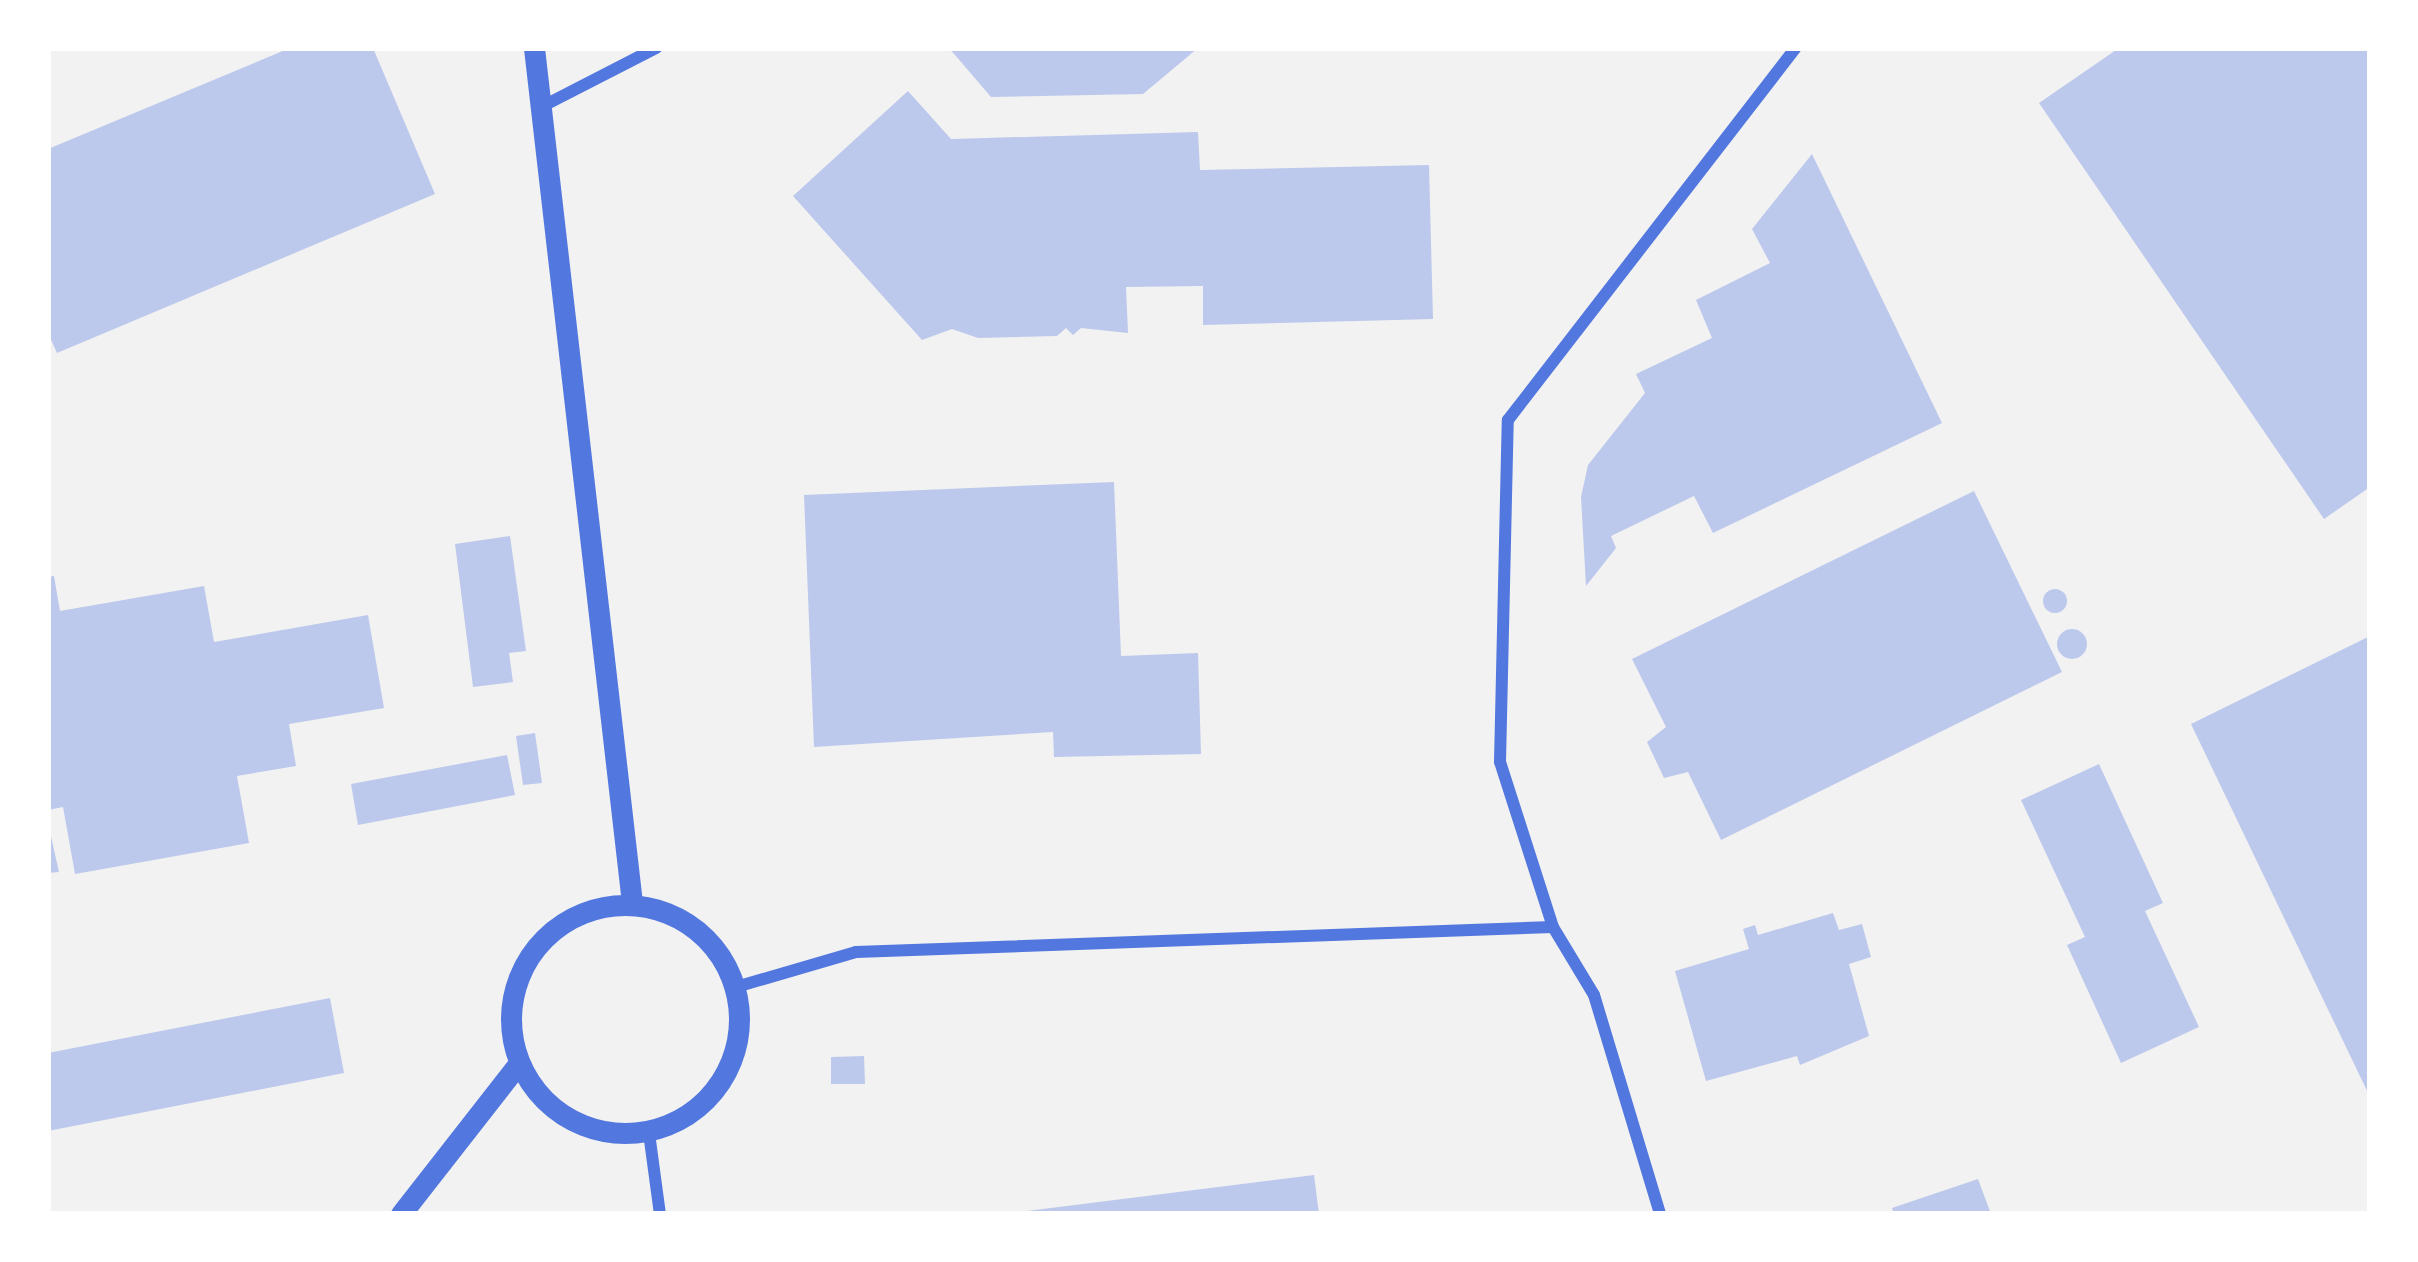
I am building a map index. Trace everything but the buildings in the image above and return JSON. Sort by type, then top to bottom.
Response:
[{"type":"street","points":[[534,48],[545,104],[632,904]]},
{"type":"street","points":[[545,104],[656,48]]},
{"type":"street","points":[[1660,1214],[1594,995],[1553,927],[1501,762],[1508,420],[1796,48]]},
{"type":"street","points":[[632,904],[697,929],[736,987],[740,1034],[724,1079],[692,1114],[649,1133],[610,1133],[572,1121],[540,1097],[518,1064],[510,1025],[514,987],[531,952],[576,916],[632,904]]},
{"type":"street","points":[[736,987],[856,952],[1553,927]]},
{"type":"street","points":[[401,1214],[518,1064]]},
{"type":"street","points":[[649,1133],[660,1214]]}]
